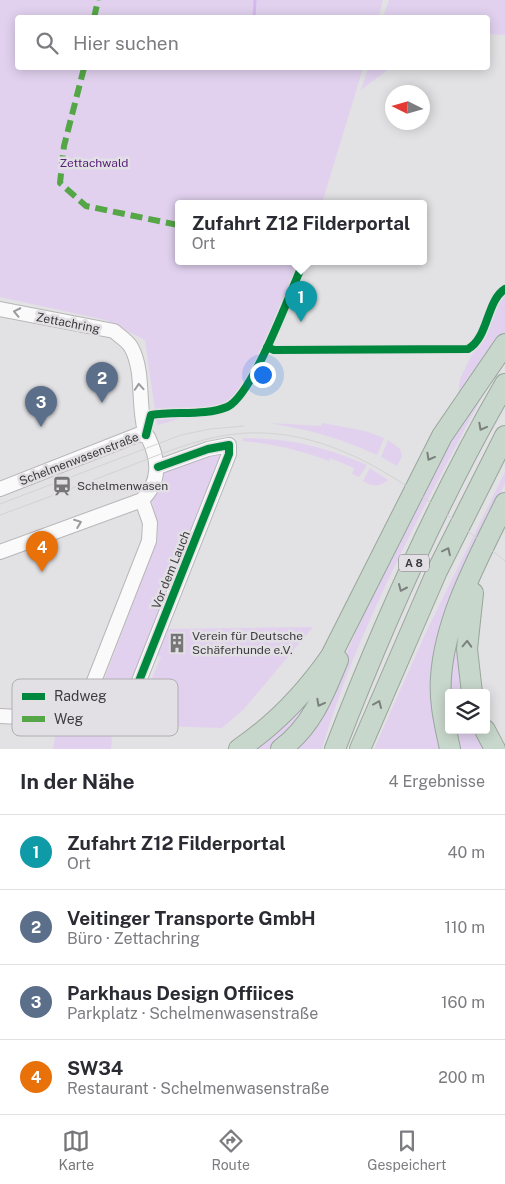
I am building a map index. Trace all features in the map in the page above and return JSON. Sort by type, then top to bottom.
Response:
[{"type":"highway","name":"A 8","points":[[281,749],[303,728],[318,707],[365,593],[421,473],[442,436],[505,344]]},
{"type":"highway","name":"A 8","points":[[335,749],[379,640],[409,573],[465,459],[505,384]]},
{"type":"highway","name":"A 8","points":[[360,749],[434,579],[505,436]]},
{"type":"highway","points":[[450,749],[441,697],[443,657],[457,612],[505,503]]},
{"type":"highway","points":[[471,689],[466,649],[482,552]]},
{"type":"highway","points":[[239,749],[280,717],[315,678],[331,656],[365,593]]},
{"type":"highway","points":[[487,734],[496,749]]},
{"type":"street","name":"Zettachring","points":[[0,309],[114,331],[127,342],[134,354],[138,371],[140,410],[146,435]]},
{"type":"street","name":"Schelmenwasenstraße","points":[[0,489],[137,434],[146,435],[156,456],[158,467]]},
{"type":"street","name":"Vor dem Lauch","points":[[140,679],[229,454],[229,445],[208,449],[158,467]]},
{"type":"street","points":[[0,552],[142,500],[154,486],[158,467]]},
{"type":"street","points":[[96,679],[149,541],[150,523],[142,500]]},
{"type":"green space","name":"Zettachwald","points":[[0,0],[383,0],[379,15],[15,15],[15,70],[362,70],[323,200],[175,200],[175,265],[301,265],[237,399],[228,405],[157,425],[145,340],[106,320],[0,297]]},
{"type":"green space","points":[[389,0],[505,0],[505,35],[490,34],[490,15],[384,15]]},
{"type":"green space","points":[[367,70],[387,70],[361,90]]},
{"type":"green space","points":[[505,291],[505,334],[458,398],[460,379],[500,297]]},
{"type":"green space","points":[[477,395],[482,397],[437,482],[372,614],[353,659],[322,749],[289,749],[325,701],[416,498]]},
{"type":"green space","points":[[269,423],[321,426],[322,423],[365,431],[384,438],[377,455],[324,435]]},
{"type":"green space","points":[[243,438],[277,440],[321,448],[367,465],[359,477],[352,474],[354,468],[330,458],[329,461],[287,448],[243,441]]},
{"type":"green space","points":[[388,440],[400,449],[402,456],[397,466],[381,457]]},
{"type":"green space","points":[[221,453],[220,461],[134,679],[104,679],[156,543],[152,500],[163,469],[194,458]]},
{"type":"green space","points":[[370,468],[388,480],[376,485],[363,481]]},
{"type":"green space","points":[[505,472],[505,484],[457,583],[447,689],[445,689],[441,749],[374,749],[427,630]]},
{"type":"green space","points":[[313,627],[243,710],[222,728],[178,727],[178,679],[152,679],[161,657],[153,654],[164,629]]},
{"type":"green space","points":[[458,631],[458,659],[462,689],[448,689],[445,680]]},
{"type":"green space","points":[[324,676],[314,704],[273,749],[249,749]]},
{"type":"green space","points":[[451,734],[475,734],[483,749],[455,749]]},
{"type":"green space","points":[[55,736],[111,736],[112,739],[111,749],[53,749]]},
{"type":"waterway","points":[[254,15],[255,0]]},
{"type":"tram line","points":[[0,504],[181,435],[210,429],[244,426]]},
{"type":"tram line","points":[[0,515],[168,451],[221,436],[262,433],[301,438],[339,450],[375,467],[442,511],[505,561]]},
{"type":"marked path","points":[[95,15],[98,0]]},
{"type":"marked path","points":[[83,70],[64,146],[60,183],[86,206],[175,224]]},
{"type":"marked path","points":[[296,265],[301,268]]},
{"type":"cycle path","points":[[146,435],[151,415],[218,410],[227,407],[237,399],[247,385],[269,344],[301,268]]},
{"type":"cycle path","points":[[267,347],[274,350],[468,349],[480,336],[494,302],[505,289]]},
{"type":"cycle path","points":[[140,679],[229,454],[229,445],[208,449],[158,467]]},
{"type":"place","name":"Zufahrt Z12 Filderportal","points":[[301,322]]},
{"type":"place","name":"Veitinger Transporte GmbH","points":[[102,403]]},
{"type":"place","name":"Parkhaus Design Offiices","points":[[41,427]]},
{"type":"place","name":"Schelmenwasen","points":[[62,486]]},
{"type":"place","name":"SW34","points":[[42,572]]},
{"type":"place","name":"Verein für Deutsche Schäferhunde e.V.","points":[[177,643]]}]
